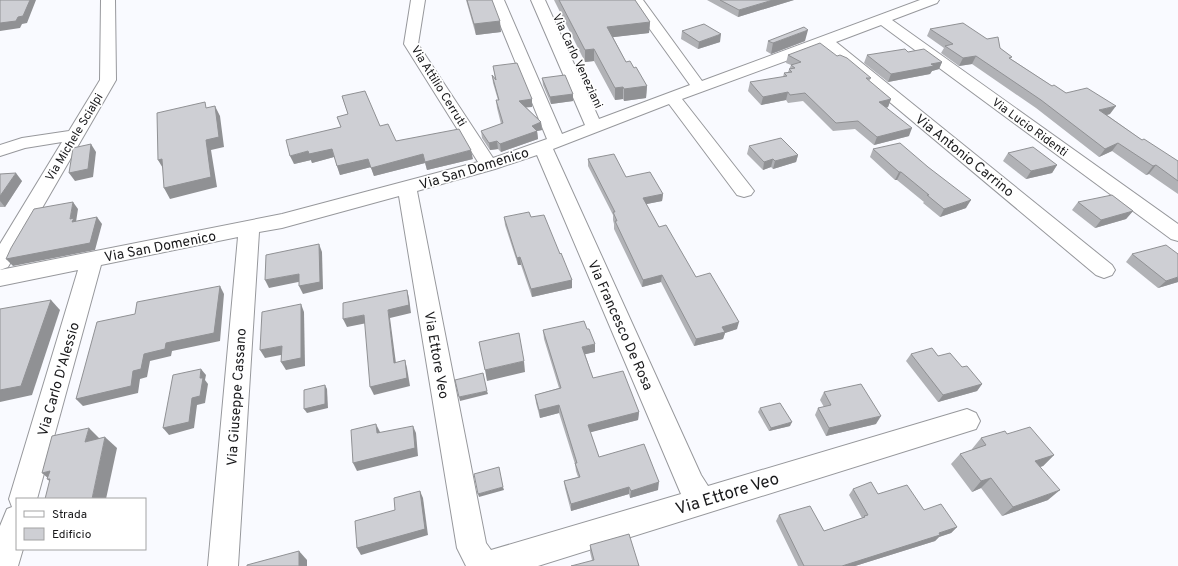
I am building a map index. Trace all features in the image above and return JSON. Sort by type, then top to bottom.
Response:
[{"type":"street","name":"Via Michele Scialpi","points":[[0,262],[108,80],[108,0]]},
{"type":"street","name":"Via Attilio Cerruti","points":[[418,0],[411,44],[489,165]]},
{"type":"street","name":"Via Francesco De Rosa","points":[[497,0],[550,145],[691,484],[702,501]]},
{"type":"street","points":[[538,0],[600,125]]},
{"type":"street","name":"Via Carlo Veneziani","points":[[550,0],[600,125]]},
{"type":"street","points":[[636,0],[698,87]]},
{"type":"street","name":"Via San Domenico","points":[[0,278],[249,229],[489,165],[550,145],[698,87],[826,41],[932,0]]},
{"type":"street","name":"Via Lucio Ridenti","points":[[882,19],[1178,234]]},
{"type":"street","name":"Via Antonio Carrino","points":[[826,41],[1104,270]]},
{"type":"street","points":[[672,97],[744,191]]},
{"type":"street","points":[[0,151],[22,142],[75,135]]},
{"type":"street","name":"Via Ettore Veo","points":[[407,188],[472,548],[482,566]]},
{"type":"street","name":"Via Giuseppe Cassano","points":[[223,566],[249,229]]},
{"type":"street","points":[[0,235],[19,230]]},
{"type":"street","name":"Via Carlo D'Alessio","points":[[23,498],[92,259]]},
{"type":"street","name":"Via Ettore Veo","points":[[488,566],[967,421]]},
{"type":"street","points":[[3,566],[16,522]]},
{"type":"building","points":[[0,0],[30,0],[23,16],[18,17],[16,21],[0,23]]},
{"type":"building","points":[[467,0],[492,0],[500,21],[474,24]]},
{"type":"building","points":[[559,0],[635,0],[650,22],[607,27],[626,62],[630,61],[634,68],[636,67],[647,86],[624,89],[623,87],[615,88],[594,49],[585,50]]},
{"type":"building","points":[[720,0],[773,0],[739,10]]},
{"type":"building","points":[[963,23],[987,39],[998,37],[1000,48],[1012,57],[1009,58],[1052,86],[1054,85],[1066,93],[1087,88],[1116,106],[1099,110],[1142,140],[1144,139],[1178,161],[1178,181],[1156,165],[1153,166],[1118,143],[1105,149],[1041,100],[976,56],[963,58],[945,46],[953,44],[930,29]]},
{"type":"building","points":[[704,24],[721,34],[699,42],[682,31]]},
{"type":"building","points":[[804,27],[808,30],[773,43],[768,41]]},
{"type":"building","points":[[820,43],[837,56],[840,55],[847,58],[871,78],[866,78],[891,99],[879,102],[912,128],[877,137],[858,121],[836,123],[805,93],[790,95],[788,92],[763,97],[750,82],[787,76],[784,73],[792,72],[789,69],[795,68],[791,65],[801,62],[788,55]]},
{"type":"building","points":[[905,49],[908,52],[924,49],[942,62],[931,64],[934,66],[891,74],[867,55]]},
{"type":"building","points":[[517,63],[532,99],[519,101],[541,122],[532,126],[537,131],[500,144],[497,141],[489,143],[481,131],[503,123],[496,100],[499,100],[492,75],[496,80],[493,66]]},
{"type":"building","points":[[565,75],[573,94],[550,97],[542,78]]},
{"type":"building","points":[[365,91],[380,126],[388,124],[396,141],[459,129],[471,150],[425,162],[423,154],[371,168],[368,159],[337,166],[332,149],[309,154],[308,151],[290,156],[286,140],[341,127],[337,117],[348,114],[342,96]]},
{"type":"building","points":[[205,102],[206,108],[215,106],[219,137],[206,140],[211,177],[164,188],[162,159],[158,160],[157,113]]},
{"type":"building","points":[[781,138],[798,155],[775,161],[773,159],[764,162],[749,146]]},
{"type":"building","points":[[900,143],[971,200],[944,209],[873,149]]},
{"type":"building","points":[[91,144],[88,169],[69,173],[73,148]]},
{"type":"building","points":[[1033,147],[1057,165],[1031,171],[1008,153]]},
{"type":"building","points":[[614,154],[626,177],[650,172],[663,194],[643,198],[659,227],[666,225],[696,277],[710,273],[739,322],[722,327],[725,332],[696,339],[662,275],[643,280],[615,221],[617,221],[613,212],[615,212],[588,159]]},
{"type":"building","points":[[16,173],[0,196],[0,174]]},
{"type":"building","points":[[1112,195],[1133,211],[1101,220],[1078,202]]},
{"type":"building","points":[[73,202],[70,219],[74,218],[72,222],[97,217],[90,243],[6,259],[34,209]]},
{"type":"building","points":[[529,212],[531,217],[544,215],[572,280],[531,289],[520,257],[517,258],[504,217]]},
{"type":"building","points":[[319,244],[320,282],[299,286],[299,274],[265,280],[266,255]]},
{"type":"building","points":[[1166,245],[1178,254],[1178,277],[1166,281],[1132,254]]},
{"type":"building","points":[[220,286],[214,333],[166,343],[165,349],[144,354],[141,369],[133,371],[131,386],[76,399],[97,322],[135,314],[137,302]]},
{"type":"building","points":[[407,290],[409,305],[388,310],[394,363],[405,360],[407,378],[370,387],[364,315],[343,319],[343,303]]},
{"type":"building","points":[[51,300],[21,386],[0,390],[0,309]]},
{"type":"building","points":[[301,304],[301,358],[281,362],[282,346],[260,350],[262,312]]},
{"type":"building","points":[[584,321],[595,344],[582,347],[593,378],[623,371],[639,412],[588,425],[599,457],[644,444],[659,482],[631,491],[629,487],[571,504],[564,481],[580,477],[559,405],[539,410],[535,395],[561,388],[543,330]]},
{"type":"building","points":[[519,333],[524,361],[485,370],[479,342]]},
{"type":"building","points":[[932,348],[938,356],[950,353],[962,367],[967,366],[982,384],[943,395],[911,354]]},
{"type":"building","points":[[201,369],[200,378],[203,378],[200,396],[192,398],[189,422],[163,428],[173,375]]},
{"type":"building","points":[[483,373],[487,391],[459,397],[455,380]]},
{"type":"building","points":[[861,384],[881,416],[829,428],[818,408],[831,405],[824,392]]},
{"type":"building","points":[[325,385],[325,404],[304,409],[304,390]]},
{"type":"building","points":[[780,403],[792,422],[771,428],[760,408]]},
{"type":"building","points":[[376,424],[377,433],[413,426],[415,448],[353,463],[351,430]]},
{"type":"building","points":[[1030,427],[1054,455],[1035,461],[1060,490],[1013,507],[991,478],[981,481],[960,454],[986,445],[981,438],[1005,431],[1007,434]]},
{"type":"building","points":[[89,428],[85,442],[105,437],[92,498],[45,498],[50,479],[47,479],[50,471],[42,473],[52,436]]},
{"type":"building","points":[[499,467],[503,487],[478,494],[474,474]]},
{"type":"building","points":[[871,482],[878,494],[907,485],[924,510],[941,504],[957,527],[939,533],[940,535],[842,566],[804,566],[779,515],[810,506],[824,531],[865,517],[864,516],[868,515],[853,489]]},
{"type":"building","points":[[420,491],[425,529],[357,548],[355,521],[395,510],[394,498]]},
{"type":"building","points":[[629,534],[639,566],[571,566],[594,560],[590,545]]},
{"type":"building","points":[[299,551],[299,566],[247,566],[247,565]]}]
